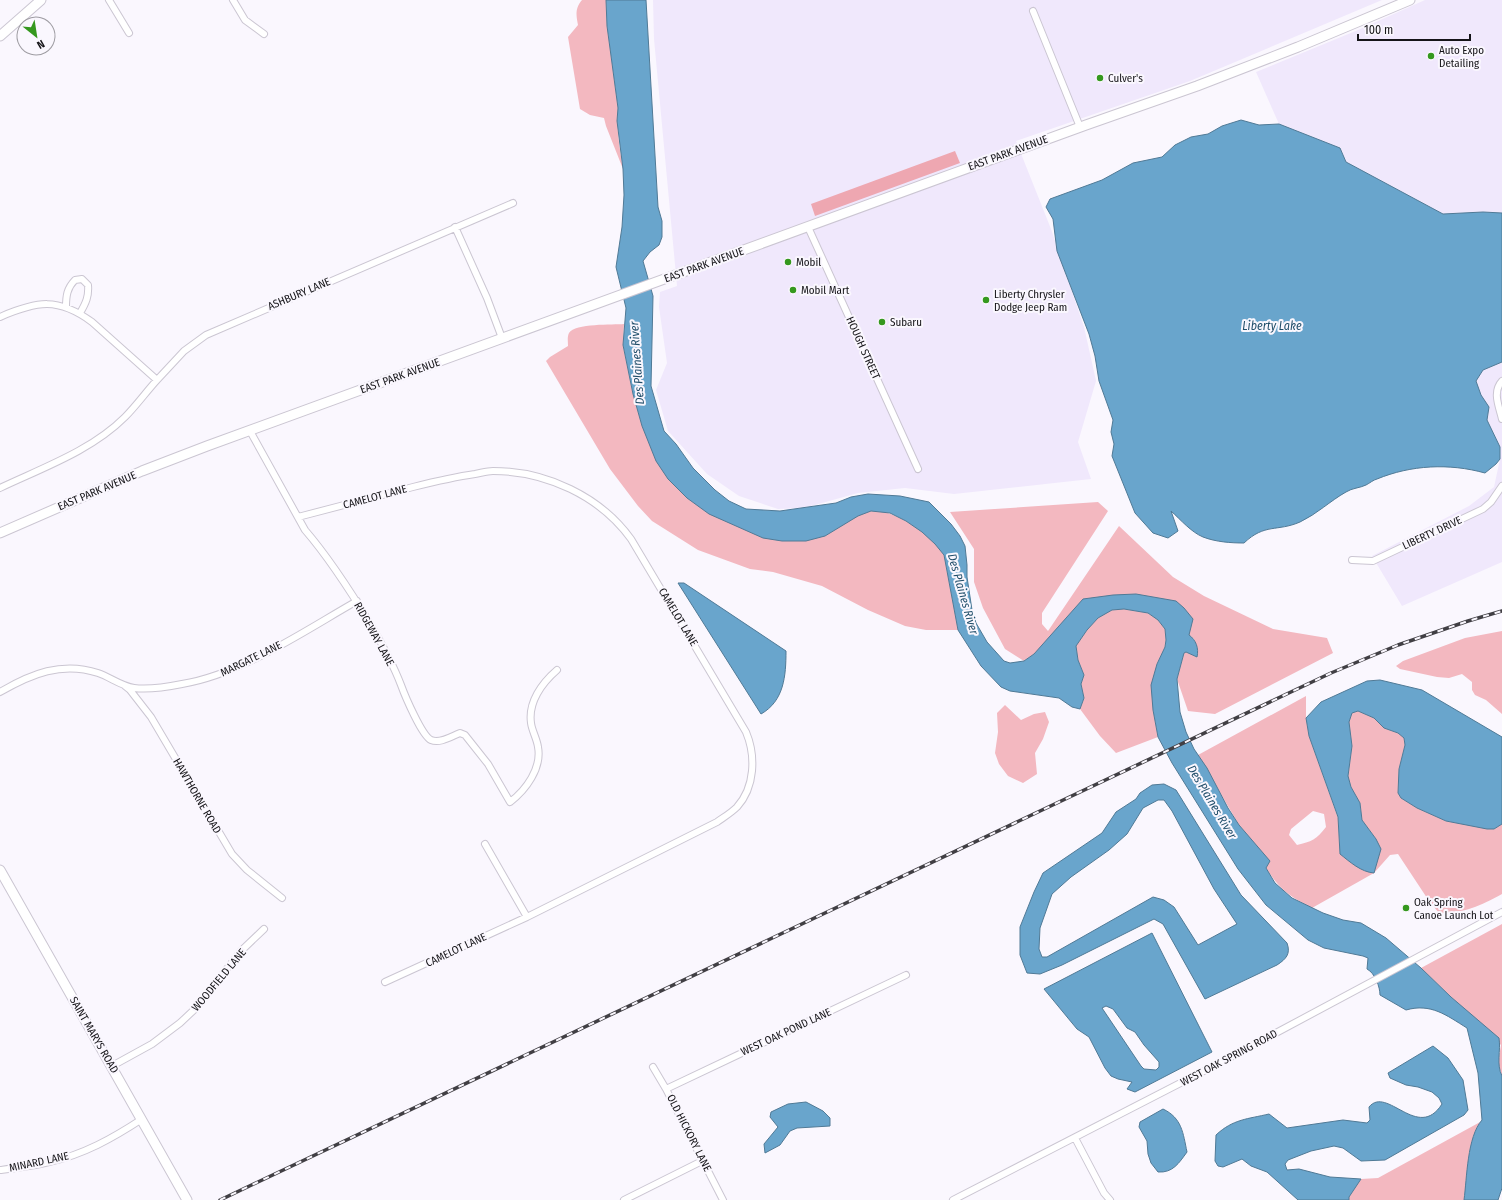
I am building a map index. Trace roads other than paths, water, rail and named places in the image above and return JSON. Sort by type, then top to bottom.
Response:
[{"type":"main road","points":[[0,36],[42,0]]},
{"type":"main road","name":"EAST PARK AVENUE","points":[[0,534],[142,472],[250,431],[1080,127],[1197,86],[1298,47],[1410,0]]},
{"type":"main road","name":"SAINT MARYS ROAD","points":[[0,870],[187,1200]]},
{"type":"street","points":[[109,0],[129,33]]},
{"type":"street","points":[[233,0],[245,20],[264,34]]},
{"type":"street","points":[[1033,11],[1080,127]]},
{"type":"street","name":"ASHBURY LANE","points":[[0,488],[74,453],[98,439],[125,417],[184,351],[206,335],[513,203]]},
{"type":"street","points":[[455,227],[487,298],[502,338]]},
{"type":"street","name":"HOUGH STREET","points":[[808,227],[918,469]]},
{"type":"street","points":[[66,307],[66,295],[70,285],[75,280],[82,279],[88,285],[89,293],[87,302],[80,313]]},
{"type":"street","points":[[0,317],[14,311],[41,304],[55,304],[66,307],[80,313],[157,380]]},
{"type":"street","points":[[1502,381],[1497,386],[1496,396],[1502,419]]},
{"type":"street","name":"RIDGEWAY LANE","points":[[250,431],[305,530],[357,601],[398,677],[408,703],[425,735],[431,740],[438,741],[460,733],[465,734],[488,764],[510,802],[518,796],[535,771],[539,758],[536,737],[531,723],[534,701],[546,680],[557,670]]},
{"type":"street","name":"CAMELOT LANE","points":[[298,517],[451,477],[492,471],[529,474],[552,480],[575,491],[592,501],[610,515],[623,528],[631,539],[746,732],[751,744],[753,758],[752,774],[744,796],[738,806],[717,822],[527,917],[385,982]]},
{"type":"street","name":"LIBERTY DRIVE","points":[[1352,560],[1373,561],[1483,509],[1492,502],[1502,486]]},
{"type":"street","name":"MARGATE LANE","points":[[0,692],[33,674],[66,668],[96,672],[134,688],[161,687],[213,678],[277,647],[357,601]]},
{"type":"street","name":"HAWTHORNE ROAD","points":[[122,684],[130,690],[151,717],[232,854],[247,870],[282,898]]},
{"type":"street","points":[[485,844],[527,917]]},
{"type":"street","name":"WEST OAK SPRING ROAD","points":[[953,1200],[1074,1138],[1502,912]]},
{"type":"street","name":"WOODFIELD LANE","points":[[112,1066],[152,1044],[180,1023],[196,1008],[241,951],[264,929]]},
{"type":"street","name":"WEST OAK POND LANE","points":[[666,1089],[906,975]]},
{"type":"street","name":"OLD HICKORY LANE","points":[[653,1067],[666,1089],[723,1200]]},
{"type":"street","name":"MINARD LANE","points":[[0,1170],[50,1162],[65,1158],[106,1142],[142,1119]]},
{"type":"street","points":[[1074,1138],[1104,1193],[1110,1200]]},
{"type":"street","points":[[624,1200],[702,1161]]},
{"type":"water","name":"Des Plaines River","points":[[606,0],[646,0],[658,207],[662,221],[662,237],[659,245],[650,252],[643,261],[653,296],[651,386],[664,431],[676,444],[693,468],[715,490],[729,501],[746,509],[780,511],[836,503],[851,497],[868,494],[900,496],[929,502],[951,524],[965,546],[967,577],[972,610],[976,623],[987,642],[1004,661],[1010,663],[1024,661],[1034,654],[1083,599],[1136,594],[1176,601],[1184,608],[1193,619],[1189,635],[1195,642],[1198,650],[1197,657],[1186,652],[1184,653],[1177,679],[1180,712],[1186,732],[1194,749],[1207,768],[1228,808],[1239,825],[1270,861],[1266,868],[1275,883],[1292,898],[1323,913],[1343,920],[1361,923],[1386,938],[1499,1038],[1499,1067],[1502,1076],[1502,1188],[1498,1200],[1464,1200],[1467,1170],[1473,1137],[1482,1120],[1478,1073],[1467,1028],[1445,1015],[1431,1009],[1415,1008],[1406,1010],[1380,995],[1376,980],[1367,969],[1368,958],[1324,948],[1308,940],[1266,905],[1238,869],[1172,763],[1158,737],[1153,710],[1151,685],[1157,664],[1165,647],[1166,640],[1165,629],[1158,620],[1148,613],[1124,609],[1112,610],[1098,618],[1087,630],[1076,646],[1078,660],[1084,675],[1081,684],[1084,698],[1080,709],[1072,707],[1059,698],[1010,691],[1001,687],[981,666],[958,630],[944,555],[922,532],[906,521],[890,513],[871,511],[858,516],[825,536],[806,541],[782,541],[763,538],[709,514],[687,498],[668,479],[656,461],[642,426],[633,394],[623,345],[626,308],[616,267],[622,227],[624,195],[623,169],[617,121],[618,108],[607,26]]},
{"type":"water","name":"Liberty Lake","points":[[1241,120],[1259,125],[1279,124],[1340,148],[1346,162],[1443,214],[1483,212],[1502,213],[1502,362],[1483,370],[1476,381],[1481,395],[1489,407],[1487,420],[1500,447],[1500,459],[1485,473],[1458,468],[1430,467],[1417,468],[1390,474],[1374,480],[1364,486],[1348,491],[1300,522],[1284,527],[1265,530],[1251,537],[1244,543],[1224,542],[1203,537],[1190,529],[1171,511],[1178,531],[1168,538],[1153,533],[1135,513],[1112,456],[1114,444],[1111,432],[1113,420],[1099,381],[1095,356],[1089,334],[1057,251],[1053,219],[1046,207],[1050,199],[1102,180],[1133,163],[1162,157],[1175,145],[1191,137],[1208,134],[1222,126]]},
{"type":"water","points":[[678,583],[684,583],[786,651],[782,687],[775,702],[769,709],[761,714]]},
{"type":"water","points":[[1380,680],[1422,690],[1502,737],[1502,824],[1494,829],[1487,829],[1446,821],[1417,808],[1401,798],[1398,793],[1399,769],[1405,745],[1404,738],[1398,733],[1384,728],[1374,718],[1358,711],[1352,713],[1349,722],[1352,746],[1348,776],[1351,787],[1360,803],[1362,820],[1376,839],[1381,849],[1374,873],[1360,869],[1340,854],[1338,817],[1309,736],[1306,718],[1321,702],[1367,681]]},
{"type":"water","points":[[1164,784],[1176,790],[1241,895],[1287,943],[1287,956],[1277,965],[1205,999],[1163,924],[1154,919],[1062,965],[1040,974],[1027,973],[1020,955],[1020,927],[1043,873],[1102,833],[1116,812],[1136,799],[1140,793],[1152,785]],"holes":[[[1158,800],[1164,800],[1172,811],[1214,889],[1237,924],[1198,945],[1174,907],[1164,900],[1153,897],[1047,957],[1042,957],[1039,949],[1040,928],[1052,894],[1071,877],[1109,850],[1127,834],[1143,808]]]},
{"type":"water","points":[[1152,933],[1212,1052],[1135,1092],[1127,1089],[1132,1082],[1111,1076],[1105,1068],[1089,1037],[1077,1029],[1044,989]],"holes":[[[1106,1006],[1113,1009],[1127,1028],[1135,1032],[1159,1062],[1159,1067],[1156,1070],[1144,1069],[1141,1066],[1102,1008]]]},
{"type":"water","points":[[1433,1046],[1448,1058],[1463,1080],[1468,1110],[1464,1115],[1385,1160],[1361,1161],[1343,1148],[1334,1146],[1311,1151],[1288,1160],[1285,1164],[1287,1170],[1299,1169],[1330,1177],[1361,1179],[1349,1197],[1349,1200],[1298,1200],[1267,1172],[1251,1166],[1242,1159],[1223,1167],[1218,1166],[1215,1161],[1216,1135],[1228,1126],[1241,1120],[1254,1117],[1269,1114],[1287,1128],[1343,1120],[1367,1123],[1370,1120],[1369,1107],[1376,1102],[1394,1106],[1413,1116],[1423,1117],[1433,1114],[1442,1104],[1439,1098],[1432,1092],[1406,1085],[1390,1078],[1388,1073]]},
{"type":"water","points":[[806,1102],[823,1111],[830,1118],[830,1126],[797,1128],[790,1131],[780,1145],[765,1153],[764,1144],[778,1127],[770,1117],[771,1112],[788,1104]]},
{"type":"water","points":[[1163,1109],[1174,1117],[1181,1127],[1187,1152],[1172,1169],[1158,1172],[1151,1163],[1148,1154],[1147,1141],[1139,1127],[1140,1122]]},
{"type":"railway","points":[[220,1200],[1331,673],[1398,645],[1502,611]]},
{"type":"place","name":"Auto Expo Detailing","points":[[1431,56]]},
{"type":"place","name":"Culver's","points":[[1100,78]]},
{"type":"place","name":"Mobil","points":[[788,262]]},
{"type":"place","name":"Mobil Mart","points":[[793,290]]},
{"type":"place","name":"Liberty Chrysler Dodge Jeep Ram","points":[[986,300]]},
{"type":"place","name":"Subaru","points":[[882,322]]},
{"type":"place","name":"Oak Spring Canoe Launch Lot","points":[[1406,908]]}]
